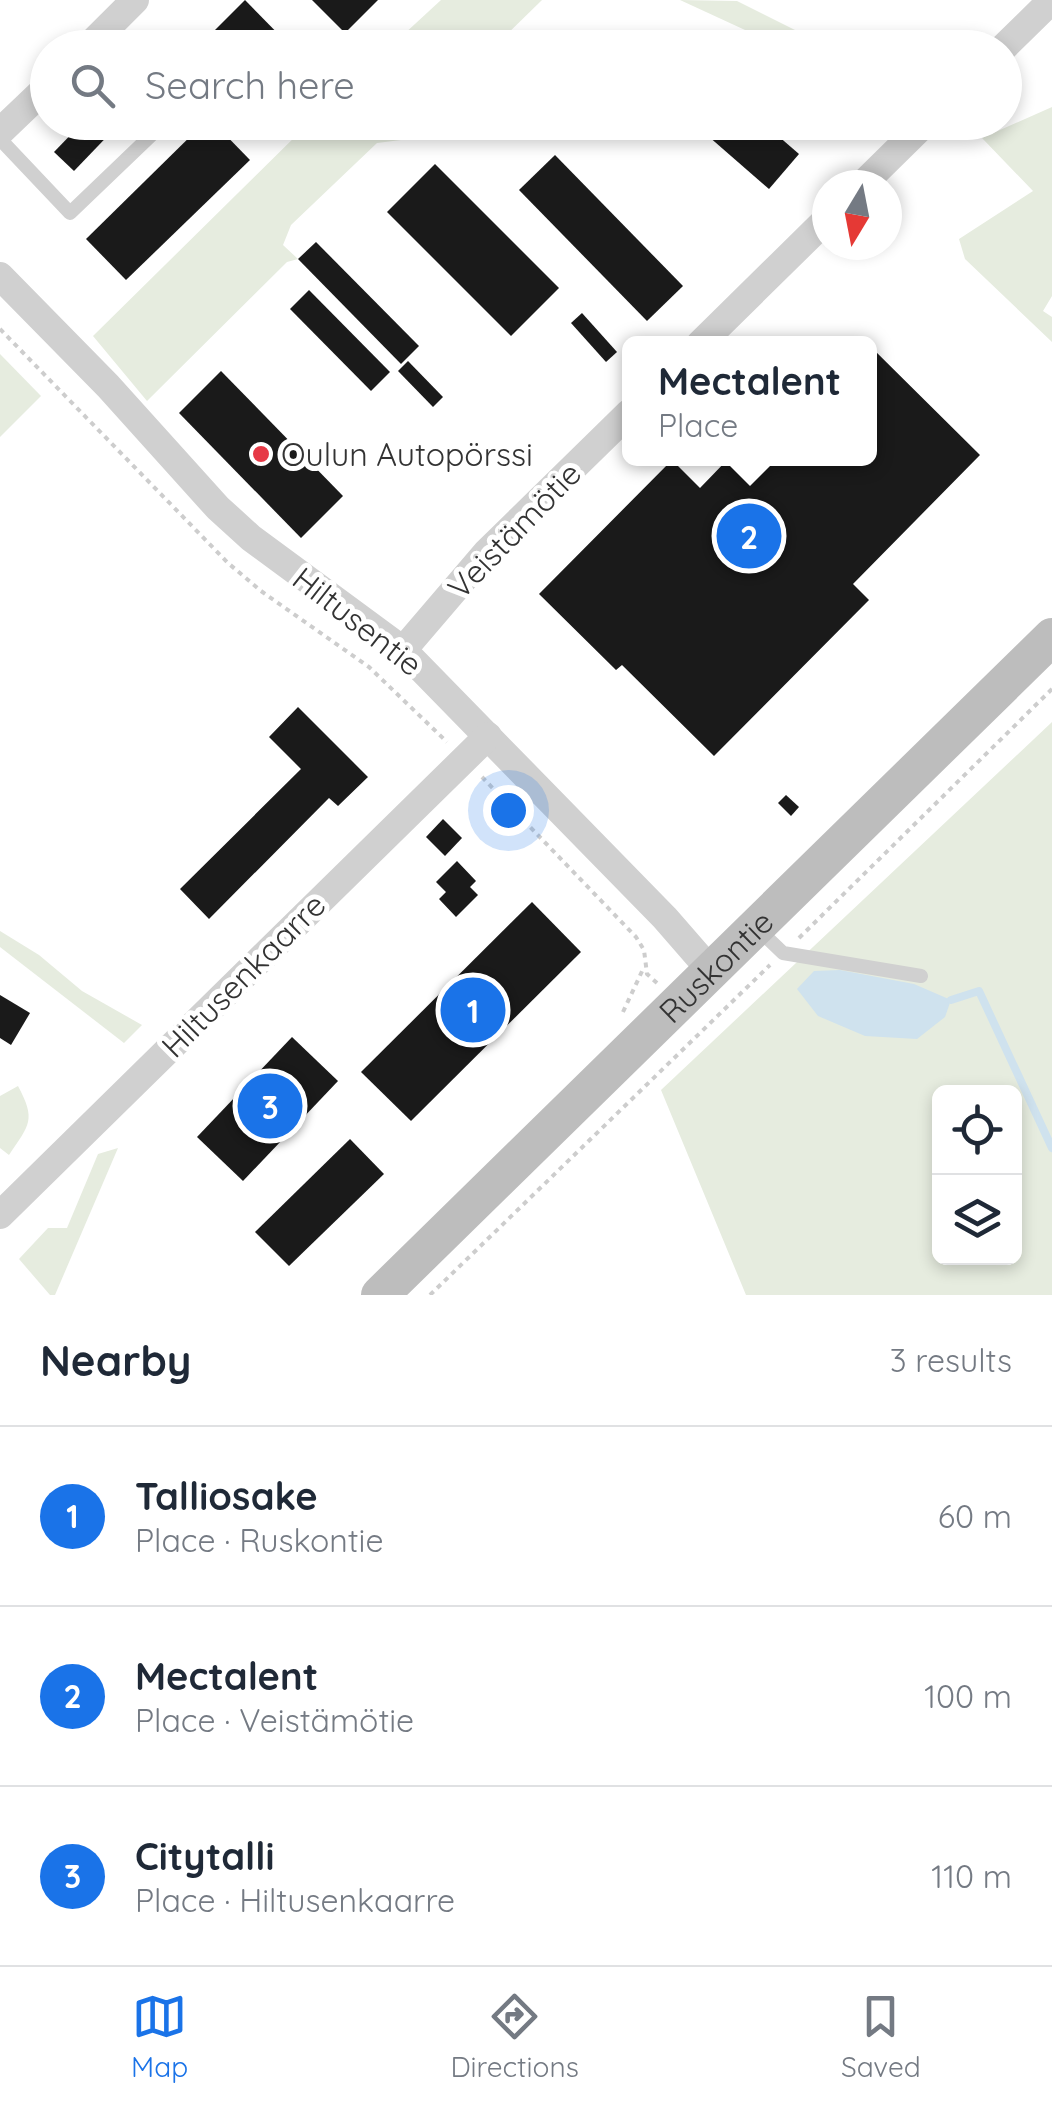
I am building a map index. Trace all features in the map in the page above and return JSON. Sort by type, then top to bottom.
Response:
[{"type":"main road","name":"Ruskontie","points":[[380,1295],[712,972],[770,941],[1052,637]]},
{"type":"street","points":[[112,30],[135,0]]},
{"type":"street","points":[[1021,30],[1052,0]]},
{"type":"street","points":[[0,136],[30,105]]},
{"type":"street","points":[[877,170],[908,140]]},
{"type":"street","points":[[708,336],[812,235]]},
{"type":"street","name":"Hiltusentie","points":[[0,276],[108,386],[218,508],[251,538],[402,650],[665,918],[712,972]]},
{"type":"street","name":"Veistämötie","points":[[402,650],[486,554],[622,421]]},
{"type":"street","name":"Hiltusenkaarre","points":[[0,1216],[488,736]]},
{"type":"lane","points":[[0,136],[70,213],[145,140]]},
{"type":"lane","points":[[770,941],[921,976]]},
{"type":"path","points":[[0,330],[228,563],[261,591],[369,666],[464,759],[636,937],[644,950],[647,974],[680,1004]]},
{"type":"path","points":[[430,1295],[770,941],[1052,689]]},
{"type":"shaded area","points":[[441,0],[542,0],[511,30],[408,30]]},
{"type":"shaded area","points":[[680,0],[737,1],[795,30],[745,30]]},
{"type":"shaded area","points":[[1052,107],[1052,296],[1043,311],[1052,317],[1052,342],[965,259],[959,239],[1033,191],[984,140],[1022,140],[1022,120]]},
{"type":"shaded area","points":[[292,140],[401,140],[377,143],[291,225],[283,245],[298,259],[287,262],[147,401],[93,336]]},
{"type":"shaded area","points":[[0,354],[41,396],[0,437]]},
{"type":"shaded area","points":[[1052,722],[1052,1295],[746,1295],[661,1090]]},
{"type":"shaded area","points":[[0,931],[39,955],[82,991],[142,1025],[124,1043],[0,947]]},
{"type":"shaded area","points":[[18,1086],[29,1115],[22,1136],[9,1155],[0,1148],[0,1096]]},
{"type":"shaded area","points":[[118,1148],[55,1295],[50,1295],[19,1259],[48,1228],[67,1228],[98,1154]]},
{"type":"water","points":[[840,970],[914,984],[951,1000],[945,1017],[917,1039],[865,1036],[818,1016],[797,989],[814,971]]},
{"type":"building","points":[[245,0],[274,30],[215,30]]},
{"type":"building","points":[[312,0],[378,0],[348,30],[342,30]]},
{"type":"building","points":[[66,140],[104,140],[74,171],[54,152]]},
{"type":"building","points":[[187,140],[231,140],[250,160],[126,280],[86,239]]},
{"type":"building","points":[[713,140],[783,140],[799,154],[769,189]]},
{"type":"building","points":[[555,155],[683,286],[647,321],[519,190]]},
{"type":"building","points":[[435,164],[559,288],[511,336],[387,212]]},
{"type":"building","points":[[316,242],[419,346],[401,364],[298,259]]},
{"type":"building","points":[[309,290],[390,372],[371,391],[290,309]]},
{"type":"building","points":[[582,313],[617,352],[606,362],[571,323]]},
{"type":"building","points":[[877,353],[980,455],[853,584],[869,600],[714,756],[622,665],[616,670],[539,594],[666,466],[678,466],[700,488],[721,466],[877,466]]},
{"type":"building","points":[[408,361],[443,397],[433,407],[398,371]]},
{"type":"building","name":"Oulun Autopörssi","points":[[221,371],[343,496],[301,538],[179,413]]},
{"type":"building","points":[[298,707],[368,777],[338,806],[329,798],[209,919],[180,889],[301,769],[269,737]]},
{"type":"building","points":[[786,795],[799,807],[791,816],[778,803]]},
{"type":"building","points":[[443,819],[462,838],[445,856],[426,837]]},
{"type":"building","points":[[457,861],[476,881],[470,887],[478,895],[456,917],[439,899],[446,892],[436,882]]},
{"type":"building","points":[[532,902],[581,952],[411,1121],[361,1072]]},
{"type":"building","points":[[0,995],[30,1013],[11,1045],[0,1038]]},
{"type":"building","points":[[292,1037],[338,1081],[243,1181],[197,1137]]},
{"type":"building","points":[[350,1139],[384,1174],[289,1266],[255,1232]]},
{"type":"waterway","points":[[951,1000],[979,991],[1052,1148]]},
{"type":"place","name":"Oulun Autopörssi","points":[[261,454]]},
{"type":"place","name":"Mectalent","points":[[749,536]]},
{"type":"place","name":"Talliosake","points":[[473,1010]]},
{"type":"place","name":"Citytalli","points":[[270,1106]]}]
